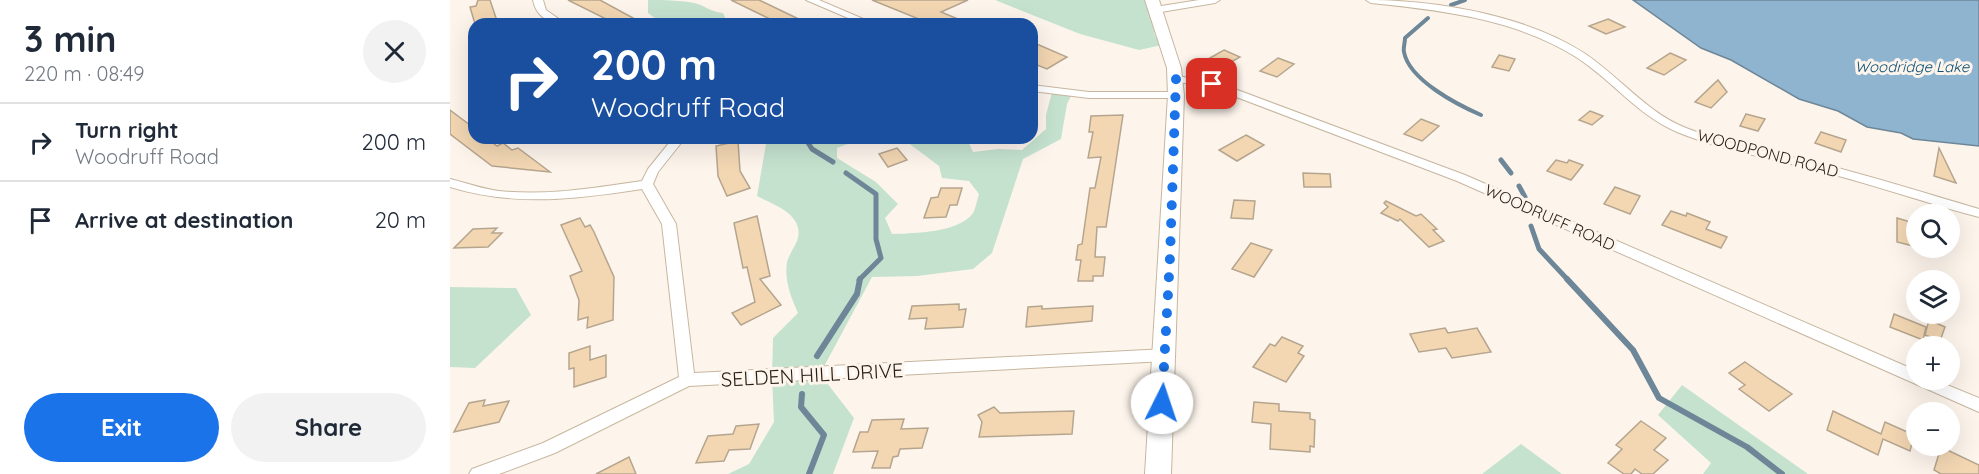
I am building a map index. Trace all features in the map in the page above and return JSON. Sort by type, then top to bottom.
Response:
[{"type":"street","points":[[538,0],[538,6],[542,12],[552,18]]},
{"type":"street","points":[[812,0],[856,18]]},
{"type":"street","points":[[1158,474],[1166,355],[1176,87],[1174,68],[1154,5],[1215,0]]},
{"type":"street","name":"WOODPOND ROAD","points":[[1371,0],[1458,13],[1536,34],[1582,57],[1643,110],[1680,129],[1734,147],[1840,172],[1979,213]]},
{"type":"street","name":"WOODRUFF ROAD","points":[[1038,89],[1089,95],[1212,84],[1461,178],[1906,373]]},
{"type":"street","points":[[676,144],[672,152],[650,173],[647,184],[652,198],[663,210],[669,224],[687,380]]},
{"type":"street","points":[[450,183],[491,194],[535,197],[586,194],[647,184]]},
{"type":"street","name":"SELDEN HILL DRIVE","points":[[478,474],[549,448],[687,380],[1166,355]]},
{"type":"street","name":"WOODRUFF ROAD","points":[[1944,390],[1979,405]]},
{"type":"green space","points":[[648,0],[682,1],[723,13],[725,18],[655,18],[648,13]]},
{"type":"green space","points":[[995,0],[1147,0],[1155,36],[1162,45],[1139,50],[1080,34]]},
{"type":"green space","points":[[1052,92],[1072,94],[1067,104],[1061,139],[1023,159],[992,253],[973,269],[917,276],[872,277],[820,374],[854,418],[833,474],[728,474],[749,464],[774,422],[773,338],[798,313],[786,275],[788,259],[799,232],[797,224],[780,207],[757,196],[766,144],[848,144],[837,148],[837,158],[876,182],[898,204],[885,218],[892,234],[912,233],[936,231],[958,225],[973,213],[979,194],[969,181],[942,178],[939,166],[910,144],[969,144],[973,152],[998,149],[1022,150],[1029,144],[1038,144],[1038,136],[1046,129],[1046,115]]},
{"type":"green space","points":[[450,287],[516,288],[531,315],[475,368],[450,367]]},
{"type":"green space","points":[[1682,385],[1808,474],[1703,474],[1711,463],[1658,415]]},
{"type":"green space","points":[[1521,444],[1562,474],[1482,474]]},
{"type":"water","name":"Woodridge Lake","points":[[1633,0],[1979,0],[1979,146],[1913,139],[1901,133],[1867,127],[1838,111],[1799,99],[1731,60],[1701,48]]},
{"type":"building","points":[[478,0],[490,0],[496,18],[473,18],[470,7],[476,6]]},
{"type":"building","points":[[568,0],[600,0],[633,18],[604,18]]},
{"type":"building","points":[[731,0],[759,0],[796,18],[768,18]]},
{"type":"building","points":[[872,0],[968,0],[941,12],[956,18],[916,18]]},
{"type":"building","points":[[1608,19],[1625,27],[1606,34],[1589,26]]},
{"type":"building","points":[[1038,45],[1067,57],[1047,69],[1038,65]]},
{"type":"building","points":[[1224,50],[1240,57],[1226,65],[1210,58]]},
{"type":"building","points":[[1670,53],[1686,60],[1664,75],[1647,68]]},
{"type":"building","points":[[1499,55],[1515,59],[1509,71],[1492,67]]},
{"type":"building","points":[[1278,58],[1294,64],[1277,77],[1260,71]]},
{"type":"building","points":[[1718,80],[1727,92],[1711,108],[1695,102]]},
{"type":"building","points":[[450,110],[468,124],[468,144],[494,144],[497,146],[504,144],[512,150],[518,148],[550,172],[492,166],[450,134]]},
{"type":"building","points":[[1590,111],[1603,116],[1592,125],[1579,120]]},
{"type":"building","points":[[1746,114],[1765,119],[1758,131],[1740,126]]},
{"type":"building","points":[[1123,115],[1106,227],[1097,227],[1095,257],[1105,257],[1103,276],[1093,276],[1093,281],[1078,281],[1081,260],[1076,260],[1078,245],[1082,244],[1090,188],[1095,188],[1101,157],[1088,158],[1093,132],[1089,132],[1091,116]]},
{"type":"building","points":[[1421,119],[1439,126],[1422,141],[1404,134]]},
{"type":"building","points":[[1821,132],[1846,140],[1841,152],[1815,143]]},
{"type":"building","points":[[1246,135],[1264,145],[1237,161],[1219,150]]},
{"type":"building","points":[[738,144],[740,171],[750,188],[727,196],[718,176],[716,146]]},
{"type":"building","points":[[897,148],[907,160],[888,167],[879,154]]},
{"type":"building","points":[[1939,148],[1940,150],[1956,183],[1934,176]]},
{"type":"building","points":[[1556,160],[1567,163],[1569,160],[1583,165],[1571,180],[1547,171]]},
{"type":"building","points":[[1303,173],[1330,174],[1331,187],[1304,187]]},
{"type":"building","points":[[1615,187],[1640,196],[1630,214],[1604,204]]},
{"type":"building","points":[[941,188],[962,188],[957,205],[950,205],[946,217],[924,218],[931,198],[938,197]]},
{"type":"building","points":[[1234,200],[1255,201],[1253,219],[1231,218]]},
{"type":"building","points":[[1386,201],[1416,216],[1421,214],[1437,229],[1433,230],[1444,241],[1429,247],[1400,219],[1398,221],[1381,213],[1388,207],[1384,203]]},
{"type":"building","points":[[1671,211],[1686,216],[1687,213],[1710,222],[1706,229],[1727,237],[1721,248],[1662,225]]},
{"type":"building","points":[[757,216],[770,276],[760,279],[781,305],[741,325],[732,313],[755,302],[747,267],[743,268],[734,223]]},
{"type":"building","points":[[580,218],[585,227],[590,225],[614,277],[613,320],[587,328],[588,317],[578,320],[579,300],[570,276],[582,271],[561,225]]},
{"type":"building","points":[[1897,218],[1906,221],[1906,244],[1897,242]]},
{"type":"building","points":[[497,228],[492,233],[502,233],[488,247],[454,248],[473,229]]},
{"type":"building","points":[[1251,243],[1272,250],[1254,277],[1232,269]]},
{"type":"building","points":[[959,304],[959,310],[966,309],[963,327],[925,329],[927,318],[909,319],[912,306]]},
{"type":"building","points":[[1042,306],[1042,309],[1093,306],[1092,321],[1026,327],[1028,307]]},
{"type":"building","points":[[1894,314],[1906,319],[1906,324],[1919,324],[1926,327],[1924,336],[1913,336],[1890,327]]},
{"type":"building","points":[[1928,324],[1945,327],[1942,336],[1925,335]]},
{"type":"building","points":[[1445,328],[1448,333],[1477,328],[1491,352],[1452,358],[1446,348],[1419,352],[1410,334]]},
{"type":"building","points":[[1282,337],[1303,346],[1298,353],[1304,356],[1286,382],[1253,367],[1270,344],[1275,346]]},
{"type":"building","points":[[590,346],[590,360],[606,355],[606,377],[574,387],[574,368],[569,369],[569,353]]},
{"type":"building","points":[[1745,362],[1792,394],[1769,411],[1739,389],[1745,385],[1729,373]]},
{"type":"building","points":[[485,400],[483,406],[509,401],[499,422],[454,432],[469,403]]},
{"type":"building","points":[[1254,402],[1279,404],[1279,411],[1310,413],[1310,419],[1315,420],[1314,447],[1310,446],[1310,452],[1270,449],[1271,424],[1252,422]]},
{"type":"building","points":[[994,407],[1000,413],[1074,411],[1072,434],[979,437],[982,422],[978,415]]},
{"type":"building","points":[[1833,411],[1881,434],[1885,422],[1906,431],[1906,449],[1883,439],[1878,455],[1827,430]]},
{"type":"building","points":[[904,419],[901,429],[928,428],[922,448],[900,449],[898,456],[893,457],[890,468],[872,468],[878,451],[853,452],[860,432],[868,432],[872,420]]},
{"type":"building","points":[[1641,421],[1666,438],[1654,450],[1668,460],[1653,474],[1642,474],[1635,469],[1631,474],[1624,474],[1608,463],[1622,449],[1616,445]]},
{"type":"building","points":[[759,424],[750,449],[729,450],[724,461],[696,463],[708,436],[733,434],[736,426]]},
{"type":"building","points":[[1938,456],[1960,456],[1979,465],[1979,474],[1941,474],[1934,470]]},
{"type":"building","points":[[629,457],[636,474],[596,474]]},
{"type":"waterway","points":[[1451,5],[1465,0]]},
{"type":"waterway","points":[[1428,18],[1405,38],[1404,50],[1408,62],[1424,82],[1460,105],[1481,115]]},
{"type":"waterway","points":[[809,144],[812,149],[833,162]]},
{"type":"waterway","points":[[1501,160],[1511,173]]},
{"type":"waterway","points":[[846,173],[876,194],[876,239],[881,258],[860,279]]},
{"type":"waterway","points":[[1519,186],[1525,197]]},
{"type":"waterway","points":[[1531,226],[1539,249],[1568,280]]},
{"type":"waterway","points":[[817,356],[857,294],[860,279]]},
{"type":"waterway","points":[[1567,279],[1633,350],[1659,398],[1747,447],[1782,474]]},
{"type":"waterway","points":[[802,394],[801,407],[824,435],[809,474]]},
{"type":"route","points":[[1162,403],[1166,355],[1176,79],[1212,84]]}]
